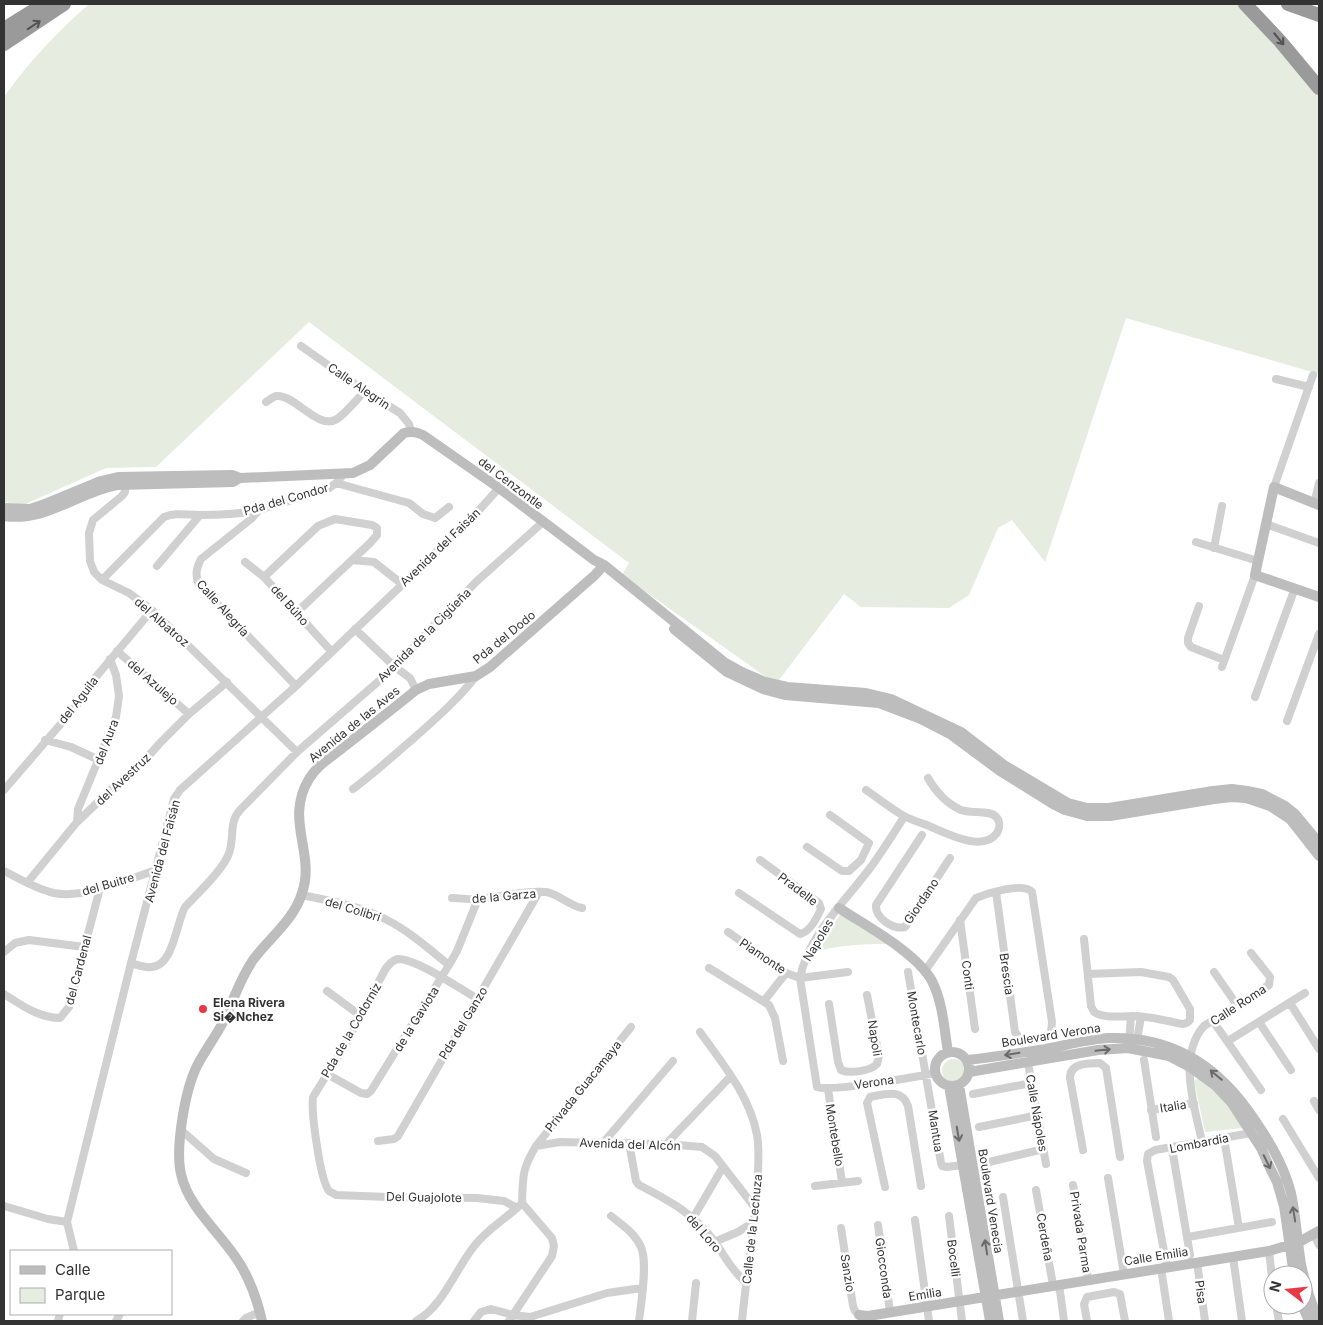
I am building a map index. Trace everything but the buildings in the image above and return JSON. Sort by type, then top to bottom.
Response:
[{"type":"highway","points":[[4,29],[44,4]]},
{"type":"highway","points":[[4,44],[64,4]]},
{"type":"highway","points":[[1245,4],[1280,41],[1319,88]]},
{"type":"highway","points":[[1288,4],[1319,15]]},
{"type":"street","name":"Calle Alegrin","points":[[301,346],[364,391],[400,413],[409,424],[411,431]]},
{"type":"street","points":[[1199,606],[1188,643],[1191,647],[1223,663],[1255,576],[1274,487],[1314,375]]},
{"type":"street","points":[[1276,379],[1310,387]]},
{"type":"street","points":[[266,402],[275,396],[284,397],[319,419],[329,422],[337,419],[364,391]]},
{"type":"street","points":[[340,479],[370,465],[399,436],[411,431]]},
{"type":"street","name":"del Cenzontle","points":[[411,431],[424,435],[499,488],[600,565],[632,593],[722,664],[753,678],[777,685],[866,693],[892,699],[961,732],[1004,765],[1056,797],[1087,812],[1110,816],[1180,801]]},
{"type":"street","points":[[4,508],[30,509],[101,480],[118,477],[232,475],[240,478],[340,479],[409,503],[423,514],[435,518],[449,507]]},
{"type":"street","points":[[4,516],[30,517],[47,512],[101,488],[126,485],[233,482],[240,478]]},
{"type":"street","name":"Pda del Condor","points":[[102,580],[164,517],[173,513],[200,515],[259,510],[328,489],[340,479]]},
{"type":"street","points":[[1274,487],[1317,504],[1319,483]]},
{"type":"street","points":[[102,580],[94,572],[90,561],[89,533],[93,520],[122,496],[126,485]]},
{"type":"street","name":"Avenida del Faisán","points":[[67,1222],[174,799],[180,790],[296,686],[471,519],[499,488]]},
{"type":"street","points":[[1214,548],[1222,506]]},
{"type":"street","name":"Calle Alegría","points":[[259,510],[251,519],[201,559],[197,566],[196,576],[199,585],[296,686]]},
{"type":"street","points":[[157,566],[200,515]]},
{"type":"street","points":[[264,577],[318,526],[335,520],[372,525],[377,528],[377,535],[296,613]]},
{"type":"street","name":"Avenida de la Cigüeña","points":[[131,963],[149,968],[156,967],[164,962],[169,953],[180,916],[229,855],[232,843],[232,824],[235,816],[297,752],[395,667],[478,581],[543,522]]},
{"type":"street","points":[[1266,524],[1319,543]]},
{"type":"street","points":[[1196,542],[1258,561]]},
{"type":"street","points":[[352,560],[374,562],[402,584]]},
{"type":"street","name":"del Búho","points":[[245,562],[264,577],[332,652]]},
{"type":"street","name":"Pda del Dodo","points":[[353,789],[383,766],[448,708],[466,690],[476,676],[490,668],[506,654],[600,565]]},
{"type":"street","points":[[1255,576],[1319,597]]},
{"type":"street","name":"del Albatroz","points":[[102,580],[129,593],[152,610],[297,752]]},
{"type":"street","points":[[1255,697],[1295,588]]},
{"type":"street","name":"del Aguila","points":[[4,790],[77,705],[117,651],[152,610]]},
{"type":"street","points":[[355,630],[395,667],[410,678],[416,690]]},
{"type":"street","points":[[1287,721],[1319,634]]},
{"type":"street","name":"del Azulejo","points":[[117,651],[189,714]]},
{"type":"street","name":"del Aura","points":[[77,822],[78,809],[116,717],[120,696],[116,675],[110,660]]},
{"type":"street","name":"Avenida de las Aves","points":[[261,1317],[238,1260],[195,1205],[186,1189],[181,1173],[179,1152],[189,1088],[196,1068],[222,1023],[244,974],[288,918],[302,895],[306,871],[298,814],[304,787],[318,768],[416,690],[429,684],[476,676]]},
{"type":"street","name":"del Avestruz","points":[[27,883],[77,822],[117,784],[136,770],[189,714],[227,682]]},
{"type":"street","points":[[45,740],[72,747],[99,760]]},
{"type":"street","points":[[866,790],[904,816],[971,841],[991,838],[997,833],[1000,827],[996,816],[961,810],[938,793],[928,778]]},
{"type":"street","points":[[1180,801],[1232,789],[1262,794],[1274,799],[1295,814],[1319,843]]},
{"type":"street","points":[[1180,801],[1232,797],[1259,802],[1275,809],[1290,820],[1319,856]]},
{"type":"street","points":[[807,847],[842,871],[849,871],[861,860],[869,843],[830,815]]},
{"type":"street","name":"Napoles","points":[[815,1085],[800,978],[802,968],[822,929],[871,867],[904,816]]},
{"type":"street","name":"Giordano","points":[[922,835],[876,905],[877,912],[885,921],[897,928],[905,927],[950,858]]},
{"type":"street","name":"Pradelle","points":[[760,860],[819,903],[821,909],[814,923]]},
{"type":"street","points":[[861,860],[871,867]]},
{"type":"street","name":"del Buitre","points":[[4,871],[41,889],[68,894],[100,888],[156,870]]},
{"type":"street","name":"del Cardenal","points":[[4,994],[26,1009],[50,1018],[60,1018],[69,1006],[100,888]]},
{"type":"street","points":[[925,971],[976,898],[996,892],[1024,888],[1030,890],[1032,892],[1052,1028],[1050,1033],[1036,1045]]},
{"type":"street","name":"de la Garza","points":[[452,898],[478,899],[523,892],[539,892],[553,894],[573,906],[582,908]]},
{"type":"street","name":"Pda del Ganzo","points":[[378,1141],[394,1139],[398,1136],[539,892]]},
{"type":"street","name":"Brescia","points":[[996,892],[1015,1032],[1020,1039],[1036,1045]]},
{"type":"street","points":[[739,893],[800,934],[805,932],[814,923],[822,929]]},
{"type":"street","name":"del Colibrí","points":[[302,895],[344,904],[388,920],[449,965]]},
{"type":"street","name":"de la Gaviota","points":[[327,1074],[361,1093],[367,1094],[371,1091],[449,965],[478,899]]},
{"type":"street","points":[[839,908],[878,933],[912,958],[925,971],[932,982],[940,1004],[948,1052]]},
{"type":"street","name":"Conti","points":[[960,920],[975,1029]]},
{"type":"street","name":"Giordano","points":[[878,933],[885,921]]},
{"type":"street","name":"Piamonte","points":[[728,932],[786,973],[800,978]]},
{"type":"street","points":[[1084,939],[1091,1006],[1094,1012],[1101,1015],[1141,1016],[1182,1025],[1187,1024],[1191,1015],[1190,1009],[1174,980],[1169,976],[1141,972],[1088,974]]},
{"type":"street","points":[[4,952],[15,943],[29,940],[84,947]]},
{"type":"street","name":"Calle Roma","points":[[1202,1142],[1189,1082],[1192,1056],[1201,1030],[1266,988],[1270,982],[1268,975],[1251,953]]},
{"type":"street","name":"Pda de la Codorniz","points":[[331,1193],[322,1173],[312,1104],[315,1092],[361,1016],[386,968],[395,960],[416,964],[478,1000]]},
{"type":"street","points":[[709,968],[764,1001],[773,1011],[783,1061]]},
{"type":"street","points":[[800,978],[848,972]]},
{"type":"street","name":"Montecarlo","points":[[908,972],[931,1074]]},
{"type":"street","points":[[1214,972],[1237,1005]]},
{"type":"street","points":[[764,1001],[786,973]]},
{"type":"street","points":[[327,991],[361,1016]]},
{"type":"street","points":[[1228,1041],[1305,993]]},
{"type":"street","name":"Napoli","points":[[828,1004],[841,1070],[847,1072],[875,1067],[879,1060],[868,995]]},
{"type":"street","points":[[1290,1003],[1319,1049]]},
{"type":"street","points":[[1131,1016],[1131,1042]]},
{"type":"street","points":[[1131,1042],[1141,1016]]},
{"type":"street","points":[[1213,1021],[1261,1090]]},
{"type":"street","points":[[1259,1022],[1291,1070]]},
{"type":"street","name":"Privada Guacamaya","points":[[536,1146],[631,1027]]},
{"type":"street","name":"Calle de la Lechuza","points":[[700,1032],[731,1076],[749,1109],[757,1135],[759,1164],[756,1209],[745,1282],[742,1321]]},
{"type":"street","name":"Boulevard Verona","points":[[967,1060],[1036,1045],[1109,1038],[1157,1044],[1192,1056],[1227,1084],[1257,1122],[1282,1166],[1291,1193],[1294,1265]]},
{"type":"street","name":"Boulevard Verona","points":[[969,1072],[1084,1053],[1131,1042],[1168,1056],[1205,1077],[1223,1093],[1242,1117],[1260,1148],[1276,1182],[1319,1321]]},
{"type":"street","points":[[948,1052],[956,1052],[967,1060],[969,1072],[966,1079],[954,1086],[942,1084],[931,1074],[939,1057],[948,1052]]},
{"type":"street","points":[[1084,1053],[1086,1064]]},
{"type":"street","points":[[1144,1060],[1156,1137]]},
{"type":"street","points":[[603,1143],[673,1061]]},
{"type":"street","name":"Calle Nápoles","points":[[1028,1063],[1046,1164]]},
{"type":"street","points":[[1083,1150],[1070,1075],[1074,1068],[1086,1064],[1100,1063],[1106,1068],[1120,1157]]},
{"type":"street","points":[[861,1070],[863,1084]]},
{"type":"street","name":"Verona","points":[[815,1085],[819,1088],[828,1089],[931,1074]]},
{"type":"street","name":"Mantua","points":[[931,1074],[942,1166],[963,1165]]},
{"type":"street","points":[[666,1144],[731,1076]]},
{"type":"street","points":[[882,1081],[884,1094]]},
{"type":"street","points":[[974,1094],[1032,1083]]},
{"type":"street","name":"Boulevard Venecia","points":[[954,1086],[963,1165],[990,1296],[999,1321]]},
{"type":"street","name":"Boulevard Venecia","points":[[954,1086],[990,1296],[990,1321]]},
{"type":"street","name":"Montebello","points":[[828,1089],[842,1182]]},
{"type":"street","points":[[885,1187],[867,1103],[870,1097],[884,1094],[900,1094],[905,1098],[921,1186]]},
{"type":"street","points":[[1314,1101],[1319,1110]]},
{"type":"street","name":"Italia","points":[[1152,1110],[1194,1103]]},
{"type":"street","points":[[979,1127],[1038,1115]]},
{"type":"street","points":[[1283,1119],[1319,1178]]},
{"type":"street","points":[[181,1130],[214,1159],[246,1173]]},
{"type":"street","name":"Lombardia","points":[[1164,1267],[1147,1162],[1148,1154],[1155,1150],[1251,1133]]},
{"type":"street","points":[[1224,1138],[1239,1228]]},
{"type":"street","name":"Avenida del Alcón","points":[[536,1146],[560,1142],[666,1144],[702,1147],[715,1156],[756,1209]]},
{"type":"street","name":"del Loro","points":[[629,1144],[636,1181],[639,1185],[678,1206],[693,1218],[714,1242],[733,1271],[745,1282]]},
{"type":"street","points":[[416,1321],[437,1302],[476,1242],[519,1205],[523,1171],[526,1161],[536,1146]]},
{"type":"street","name":"Pisa","points":[[1172,1148],[1205,1321]]},
{"type":"street","points":[[989,1162],[1044,1149]]},
{"type":"street","points":[[693,1218],[723,1167]]},
{"type":"street","points":[[1108,1178],[1124,1274]]},
{"type":"street","name":"Montebello","points":[[815,1186],[858,1180]]},
{"type":"street","name":"Privada Parma","points":[[1073,1186],[1088,1280]]},
{"type":"street","name":"Cerdeña","points":[[1036,1190],[1064,1321]]},
{"type":"street","name":"Del Guajolote","points":[[331,1193],[388,1197],[477,1198],[504,1200],[519,1205]]},
{"type":"street","points":[[1003,1197],[1023,1321]]},
{"type":"street","points":[[511,1318],[552,1256],[554,1246],[552,1238],[519,1205]]},
{"type":"street","points":[[4,1206],[48,1219],[67,1222],[74,1250]]},
{"type":"street","points":[[611,1216],[633,1234],[642,1248],[644,1261],[639,1321]]},
{"type":"street","name":"Bocelli","points":[[949,1216],[962,1321]]},
{"type":"street","points":[[915,1220],[929,1321]]},
{"type":"street","points":[[714,1242],[738,1232],[754,1222]]},
{"type":"street","points":[[1188,1237],[1272,1222]]},
{"type":"street","name":"Giocconda","points":[[878,1225],[890,1312]]},
{"type":"street","name":"Sanzio","points":[[841,1228],[853,1306],[859,1315]]},
{"type":"street","points":[[1317,1233],[1319,1245]]},
{"type":"street","name":"Calle Emilia","points":[[990,1296],[1164,1267],[1194,1258],[1233,1257],[1269,1251],[1294,1244],[1317,1233]]},
{"type":"street","points":[[1269,1251],[1271,1265]]},
{"type":"street","points":[[1233,1257],[1242,1321]]},
{"type":"street","points":[[1164,1267],[1169,1321]]},
{"type":"street","points":[[1101,1278],[1104,1293]]},
{"type":"street","points":[[692,1321],[696,1283]]},
{"type":"street","points":[[474,1321],[480,1312],[491,1309],[511,1318],[530,1319],[607,1293],[642,1288]]},
{"type":"street","points":[[1087,1321],[1085,1299],[1114,1292],[1120,1294],[1125,1321]]},
{"type":"street","name":"Emilia","points":[[859,1315],[990,1296]]},
{"type":"street","points":[[243,1321],[246,1318],[261,1317]]},
{"type":"green space","points":[[89,4],[1242,4],[1319,84],[1319,374],[1126,318],[1045,562],[1012,520],[998,528],[969,595],[949,608],[861,607],[844,594],[776,684],[622,575],[629,563],[309,322],[156,467],[106,468],[23,505],[4,502],[4,97],[44,48]]},
{"type":"green space","points":[[841,914],[887,944],[850,945],[814,952]]},
{"type":"green space","points":[[954,1059],[962,1063],[966,1071],[962,1079],[954,1083],[946,1079],[942,1071],[946,1063]]},
{"type":"green space","points":[[1201,1077],[1220,1093],[1243,1128],[1205,1132],[1194,1081]]},
{"type":"place","name":"Elena Rivera Si�Nchez","points":[[203,1009]]}]
